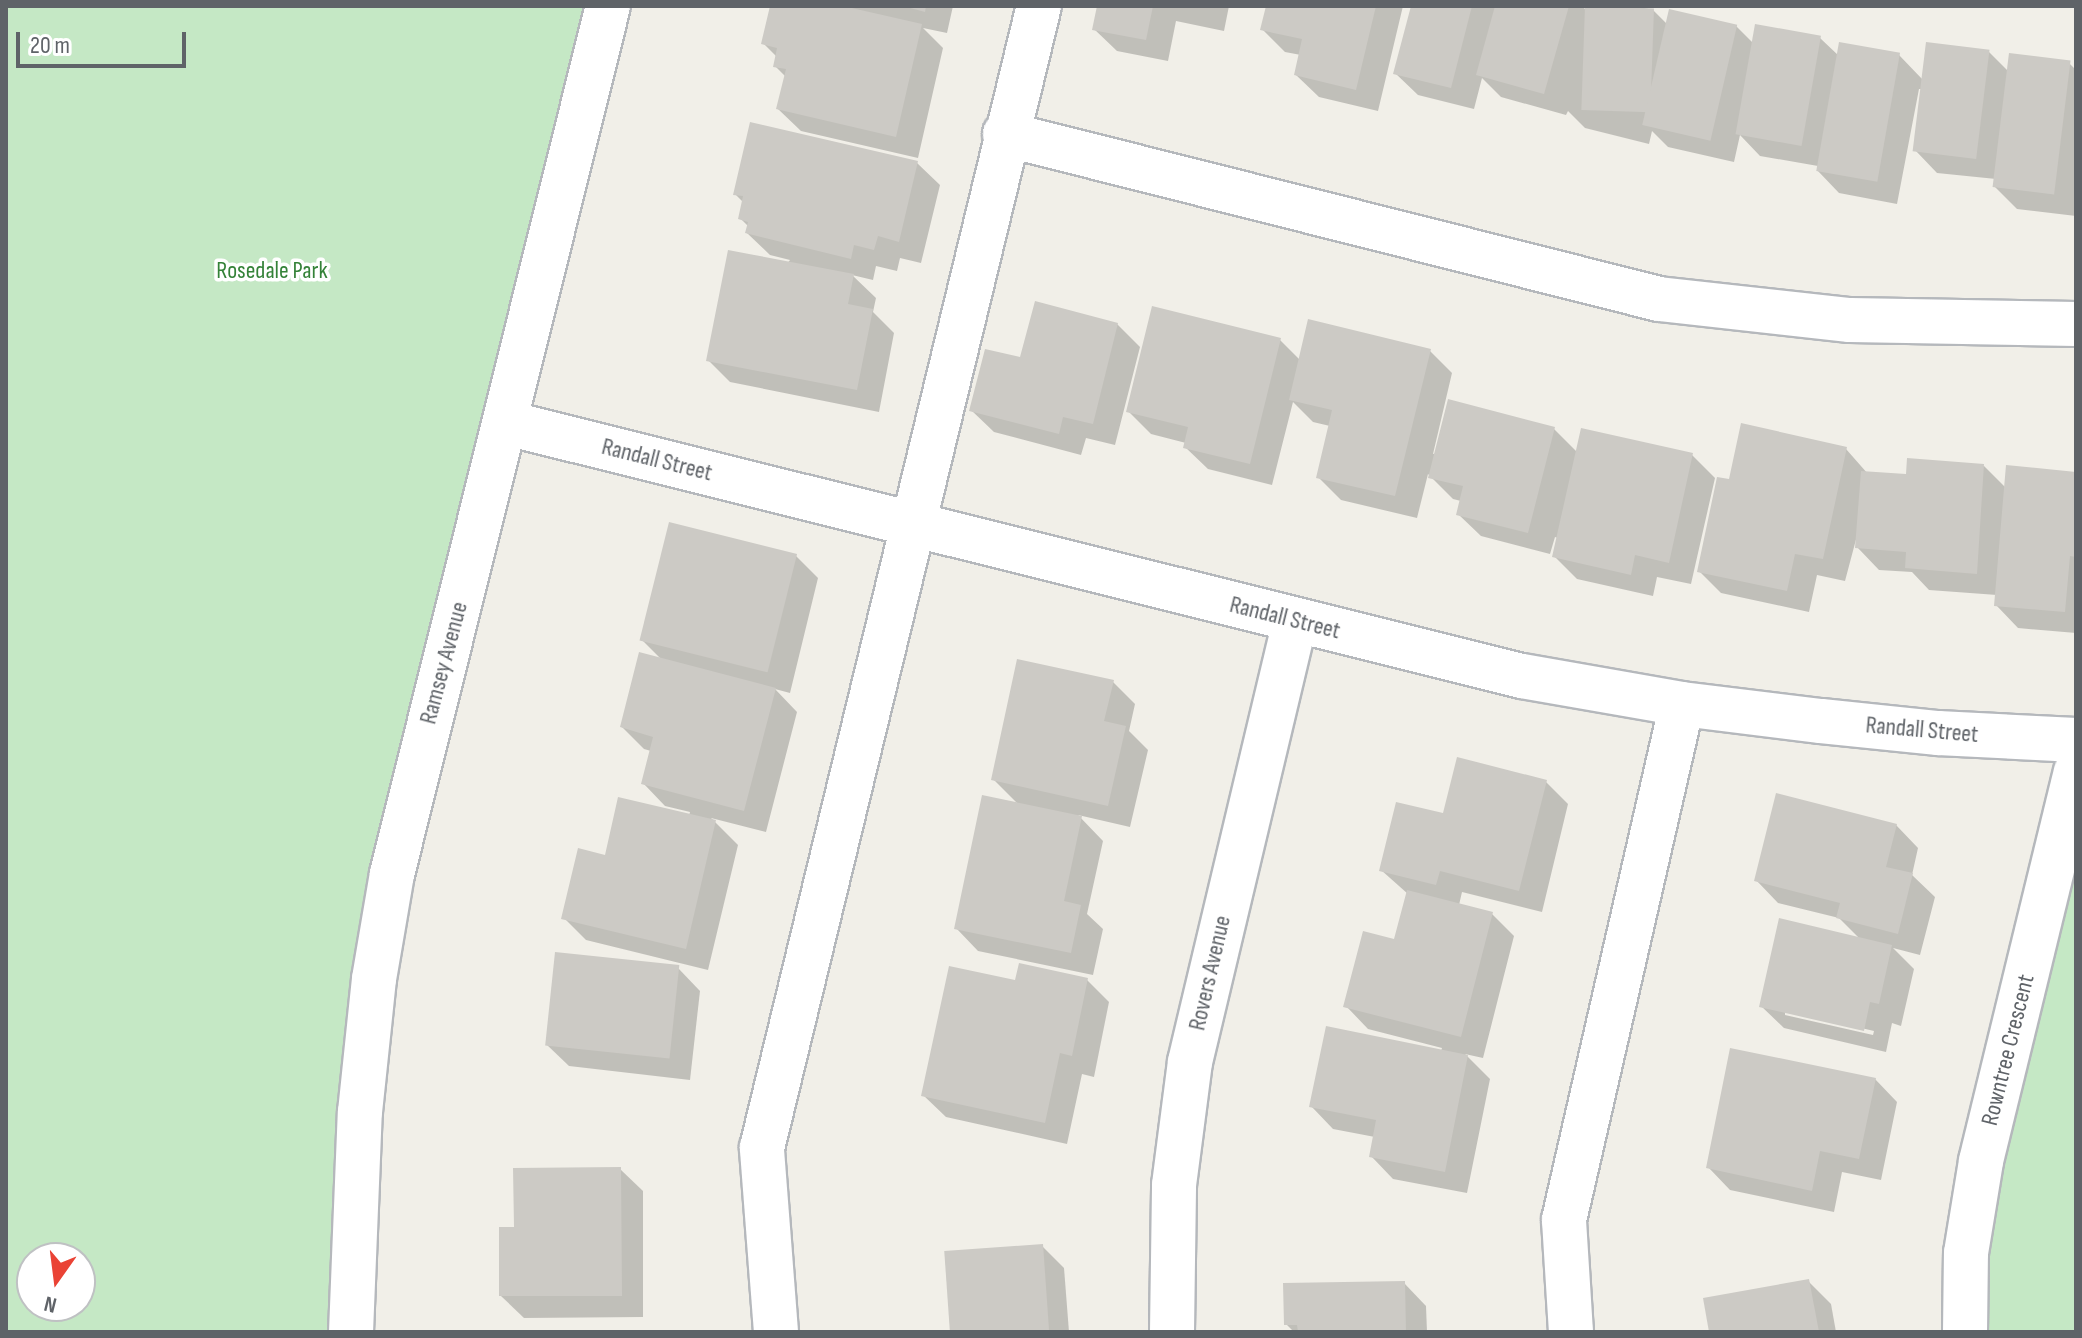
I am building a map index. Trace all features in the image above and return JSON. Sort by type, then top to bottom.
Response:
[{"type":"street","name":"Ramsey Avenue","points":[[351,1332],[360,1112],[374,979],[392,874],[418,761],[507,423],[608,6]]},
{"type":"street","points":[[776,1332],[762,1148],[1005,134],[1039,6]]},
{"type":"street","points":[[1005,134],[1659,299],[1850,320],[2076,324]]},
{"type":"street","name":"Randall Street","points":[[507,423],[1492,669],[1682,704],[1938,733],[2076,740]]},
{"type":"street","name":"Rovers Avenue","points":[[1172,1332],[1174,1185],[1190,1062],[1295,621]]},
{"type":"street","points":[[1571,1332],[1564,1220],[1682,704]]},
{"type":"street","name":"Rowntree Crescent","points":[[1965,1332],[1966,1253],[1981,1161],[2076,771]]},
{"type":"green space","name":"Rosedale Park","points":[[6,6],[608,6],[374,979],[351,1332],[6,1332]]},
{"type":"green space","points":[[2076,771],[2076,1332],[1965,1332]]},
{"type":"building","points":[[770,6],[843,6],[922,24],[896,137],[776,109],[786,69],[773,67],[777,48],[761,44]]},
{"type":"building","points":[[903,6],[926,6],[925,12]]},
{"type":"building","points":[[1097,6],[1153,6],[1146,40],[1092,30]]},
{"type":"building","points":[[1266,6],[1376,6],[1356,90],[1294,75],[1302,39],[1260,30]]},
{"type":"building","points":[[1411,6],[1472,6],[1451,88],[1393,74]]},
{"type":"building","points":[[1495,6],[1569,6],[1544,94],[1476,75]]},
{"type":"building","points":[[1585,6],[1654,8],[1650,112],[1581,110]]},
{"type":"building","points":[[1669,9],[1737,25],[1710,141],[1642,125]]},
{"type":"building","points":[[1755,24],[1821,36],[1802,146],[1736,134]]},
{"type":"building","points":[[1839,42],[1900,53],[1877,182],[1816,171]]},
{"type":"building","points":[[1926,42],[1990,50],[1976,159],[1913,151]]},
{"type":"building","points":[[2009,53],[2071,61],[2054,195],[1993,187]]},
{"type":"building","points":[[750,122],[918,161],[899,242],[878,236],[874,250],[854,245],[851,259],[745,233],[748,222],[738,219],[743,196],[733,195]]},
{"type":"building","points":[[728,250],[854,274],[848,304],[873,309],[857,390],[706,361]]},
{"type":"building","points":[[1035,301],[1118,323],[1093,424],[1063,417],[1059,434],[969,411],[985,349],[1020,357]]},
{"type":"building","points":[[1152,306],[1281,338],[1250,464],[1183,448],[1188,427],[1126,412]]},
{"type":"building","points":[[1308,319],[1431,349],[1395,496],[1316,478],[1332,410],[1289,400]]},
{"type":"building","points":[[1448,399],[1555,427],[1528,533],[1456,515],[1463,486],[1428,478]]},
{"type":"building","points":[[1741,423],[1847,447],[1823,559],[1795,554],[1787,591],[1697,572],[1717,477],[1729,479]]},
{"type":"building","points":[[1581,428],[1693,453],[1669,563],[1635,555],[1631,575],[1552,557]]},
{"type":"building","points":[[1907,458],[1984,464],[1977,574],[1905,568],[1906,552],[1855,548],[1861,471],[1906,474]]},
{"type":"building","points":[[2006,465],[2076,472],[2076,557],[2070,556],[2065,612],[1994,606]]},
{"type":"building","points":[[669,522],[797,554],[768,672],[639,640]]},
{"type":"building","points":[[639,652],[776,688],[744,811],[641,784],[653,737],[620,727]]},
{"type":"building","points":[[1017,659],[1114,680],[1104,721],[1126,726],[1108,806],[991,780]]},
{"type":"building","points":[[1457,757],[1547,780],[1519,891],[1440,871],[1436,885],[1379,871],[1396,802],[1443,813]]},
{"type":"building","points":[[1776,793],[1897,824],[1886,867],[1913,873],[1898,934],[1836,918],[1840,903],[1754,881]]},
{"type":"building","points":[[982,795],[1082,816],[1064,901],[1081,905],[1071,953],[954,929]]},
{"type":"building","points":[[618,797],[716,820],[686,949],[561,919],[578,848],[605,855]]},
{"type":"building","points":[[1407,890],[1493,912],[1461,1037],[1343,1007],[1363,931],[1394,939]]},
{"type":"building","points":[[1779,918],[1892,945],[1879,1004],[1870,1002],[1864,1031],[1759,1007]]},
{"type":"building","points":[[555,952],[679,965],[669,1059],[545,1045]]},
{"type":"building","points":[[1019,963],[1088,978],[1072,1056],[1060,1053],[1045,1123],[921,1096],[949,966],[1015,980]]},
{"type":"building","points":[[1326,1026],[1468,1055],[1445,1172],[1369,1157],[1376,1120],[1309,1107]]},
{"type":"building","points":[[1730,1048],[1876,1078],[1859,1159],[1820,1151],[1812,1191],[1706,1168]]},
{"type":"building","points":[[621,1167],[622,1296],[499,1296],[499,1227],[514,1227],[513,1168]]},
{"type":"building","points":[[1043,1244],[1049,1332],[950,1332],[944,1251]]},
{"type":"building","points":[[1809,1279],[1819,1332],[1709,1332],[1703,1298]]},
{"type":"building","points":[[1405,1281],[1406,1332],[1298,1332],[1297,1325],[1284,1325],[1283,1283]]}]
